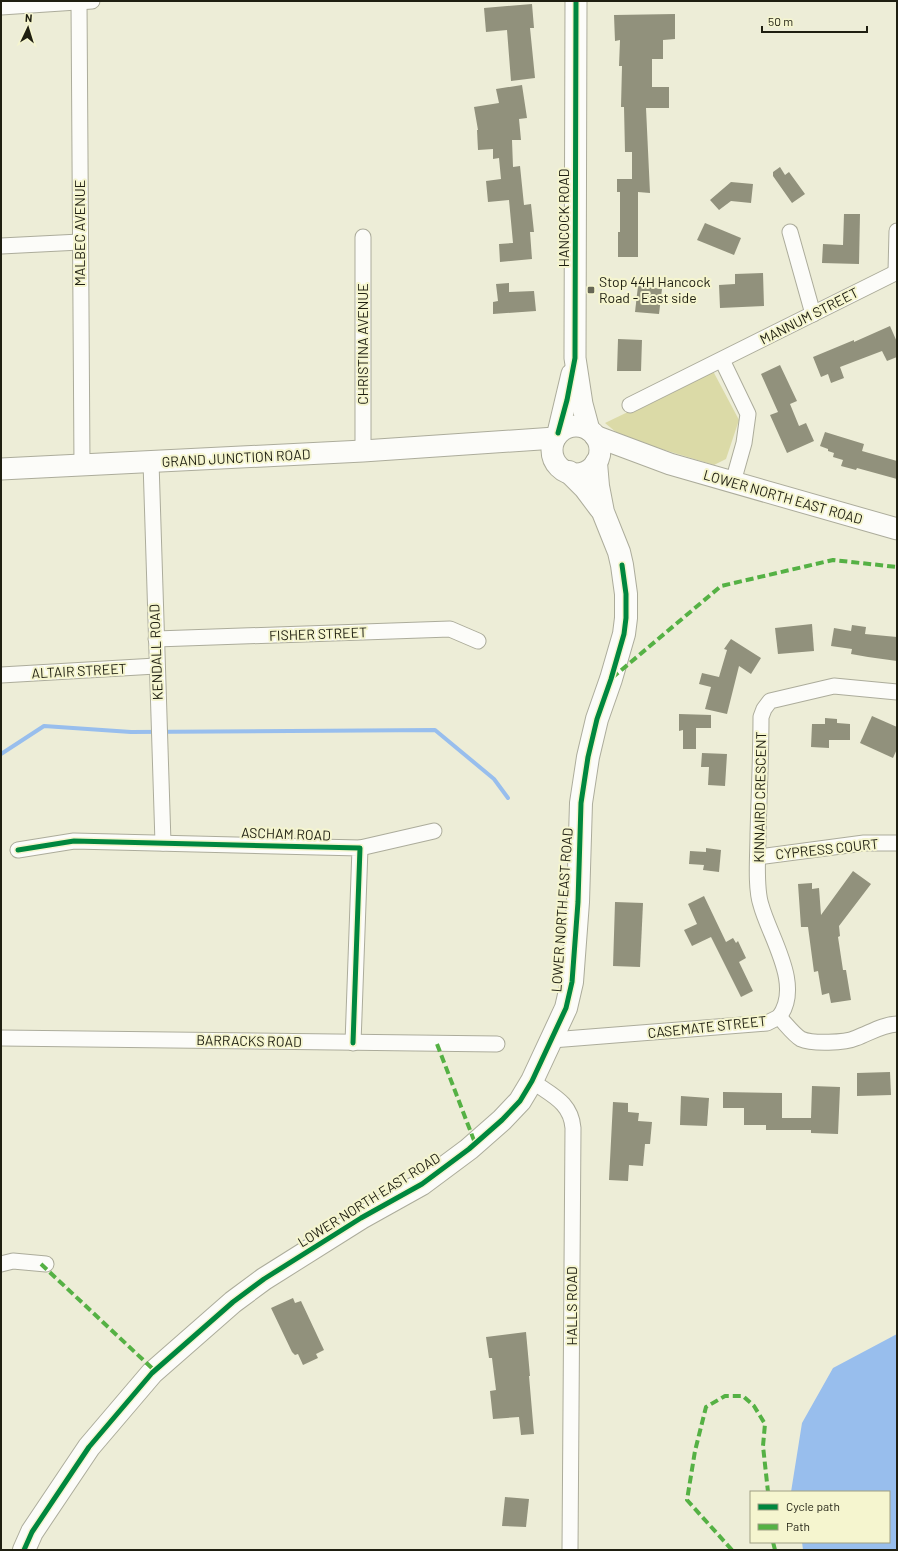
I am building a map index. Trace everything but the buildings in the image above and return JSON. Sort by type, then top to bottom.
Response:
[{"type":"main road","name":"HANCOCK ROAD","points":[[576,1],[575,358],[582,400],[592,433]]},
{"type":"main road","name":"HANCOCK ROAD","points":[[557,436],[567,400],[575,358]]},
{"type":"main road","points":[[573,426],[579,426],[592,433],[599,445],[596,461],[592,467],[581,473],[562,467],[552,450],[557,436],[573,426]]},
{"type":"main road","name":"LOWER NORTH EAST ROAD","points":[[592,433],[670,464],[897,529]]},
{"type":"main road","name":"GRAND JUNCTION ROAD","points":[[1,469],[363,451],[557,436]]},
{"type":"main road","name":"GRAND JUNCTION ROAD","points":[[471,443],[524,451],[562,467]]},
{"type":"main road","name":"LOWER NORTH EAST ROAD","points":[[24,1550],[32,1532],[89,1447],[152,1373],[233,1302],[264,1279],[361,1218],[422,1184],[469,1149],[516,1106],[532,1081],[566,1008],[572,982],[578,902],[581,803],[588,757],[597,719],[611,679],[624,634],[626,618],[626,594],[622,565],[619,552],[603,512],[598,486],[596,461],[616,456],[670,464]]},
{"type":"main road","name":"LOWER NORTH EAST ROAD","points":[[562,467],[585,488],[603,512]]},
{"type":"street","points":[[1,7],[86,1]]},
{"type":"street","name":"MALBEC AVENUE","points":[[82,465],[80,242],[86,1]]},
{"type":"street","points":[[896,272],[897,231]]},
{"type":"street","points":[[790,232],[812,314]]},
{"type":"street","name":"CHRISTINA AVENUE","points":[[363,237],[363,451]]},
{"type":"street","points":[[1,246],[80,242]]},
{"type":"street","name":"MANNUM STREET","points":[[630,405],[896,272]]},
{"type":"street","points":[[722,360],[748,414],[744,443],[733,482]]},
{"type":"street","name":"KENDALL ROAD","points":[[151,462],[162,843]]},
{"type":"street","name":"FISHER STREET","points":[[156,639],[450,629],[478,641]]},
{"type":"street","name":"ALTAIR STREET","points":[[1,675],[156,666]]},
{"type":"street","name":"KINNAIRD CRESCENT","points":[[779,1017],[785,1009],[788,985],[785,969],[760,904],[758,856],[761,717],[764,708],[770,701],[834,686],[897,692]]},
{"type":"street","name":"ASCHAM ROAD","points":[[18,850],[74,841],[360,848],[434,831]]},
{"type":"street","name":"CYPRESS COURT","points":[[758,856],[864,843],[897,843]]},
{"type":"street","points":[[353,1043],[360,848]]},
{"type":"street","name":"CASEMATE STREET","points":[[552,1040],[760,1024],[767,1023],[779,1017],[801,1039],[825,1042],[845,1042],[856,1039],[876,1029],[897,1024]]},
{"type":"street","name":"BARRACKS ROAD","points":[[1,1038],[497,1044]]},
{"type":"street","name":"HALLS ROAD","points":[[532,1081],[567,1107],[572,1120],[570,1550]]},
{"type":"street","points":[[1,1264],[13,1261],[46,1264]]},
{"type":"green space","points":[[713,371],[739,420],[726,459],[714,465],[622,437],[605,423]]},
{"type":"water","points":[[897,1334],[897,1550],[803,1550],[802,1543],[890,1543],[890,1491],[791,1491],[802,1423],[833,1368]]},
{"type":"waterway","points":[[1,754],[44,726],[131,732],[435,730],[494,779],[508,798]]},
{"type":"marked path","points":[[612,678],[721,586],[833,560],[897,567]]},
{"type":"marked path","points":[[437,1044],[475,1143]]},
{"type":"marked path","points":[[41,1264],[155,1371]]},
{"type":"marked path","points":[[732,1550],[687,1500],[695,1451],[706,1407],[725,1396],[743,1396],[754,1406],[765,1424],[763,1446],[768,1491]]},
{"type":"marked path","points":[[773,1543],[775,1550]]},
{"type":"cycle path","points":[[558,433],[567,400],[575,358],[576,1]]},
{"type":"cycle path","points":[[24,1550],[32,1532],[89,1447],[152,1373],[233,1302],[264,1279],[361,1218],[422,1184],[469,1149],[502,1120],[520,1101],[532,1081],[566,1008],[572,982],[578,902],[581,803],[588,757],[597,719],[611,679],[624,634],[626,594],[622,565]]},
{"type":"cycle path","points":[[18,850],[74,841],[360,848],[353,1043]]},
{"type":"place","name":"Stop 44H Hancock Road - East side","points":[[591,290]]}]
